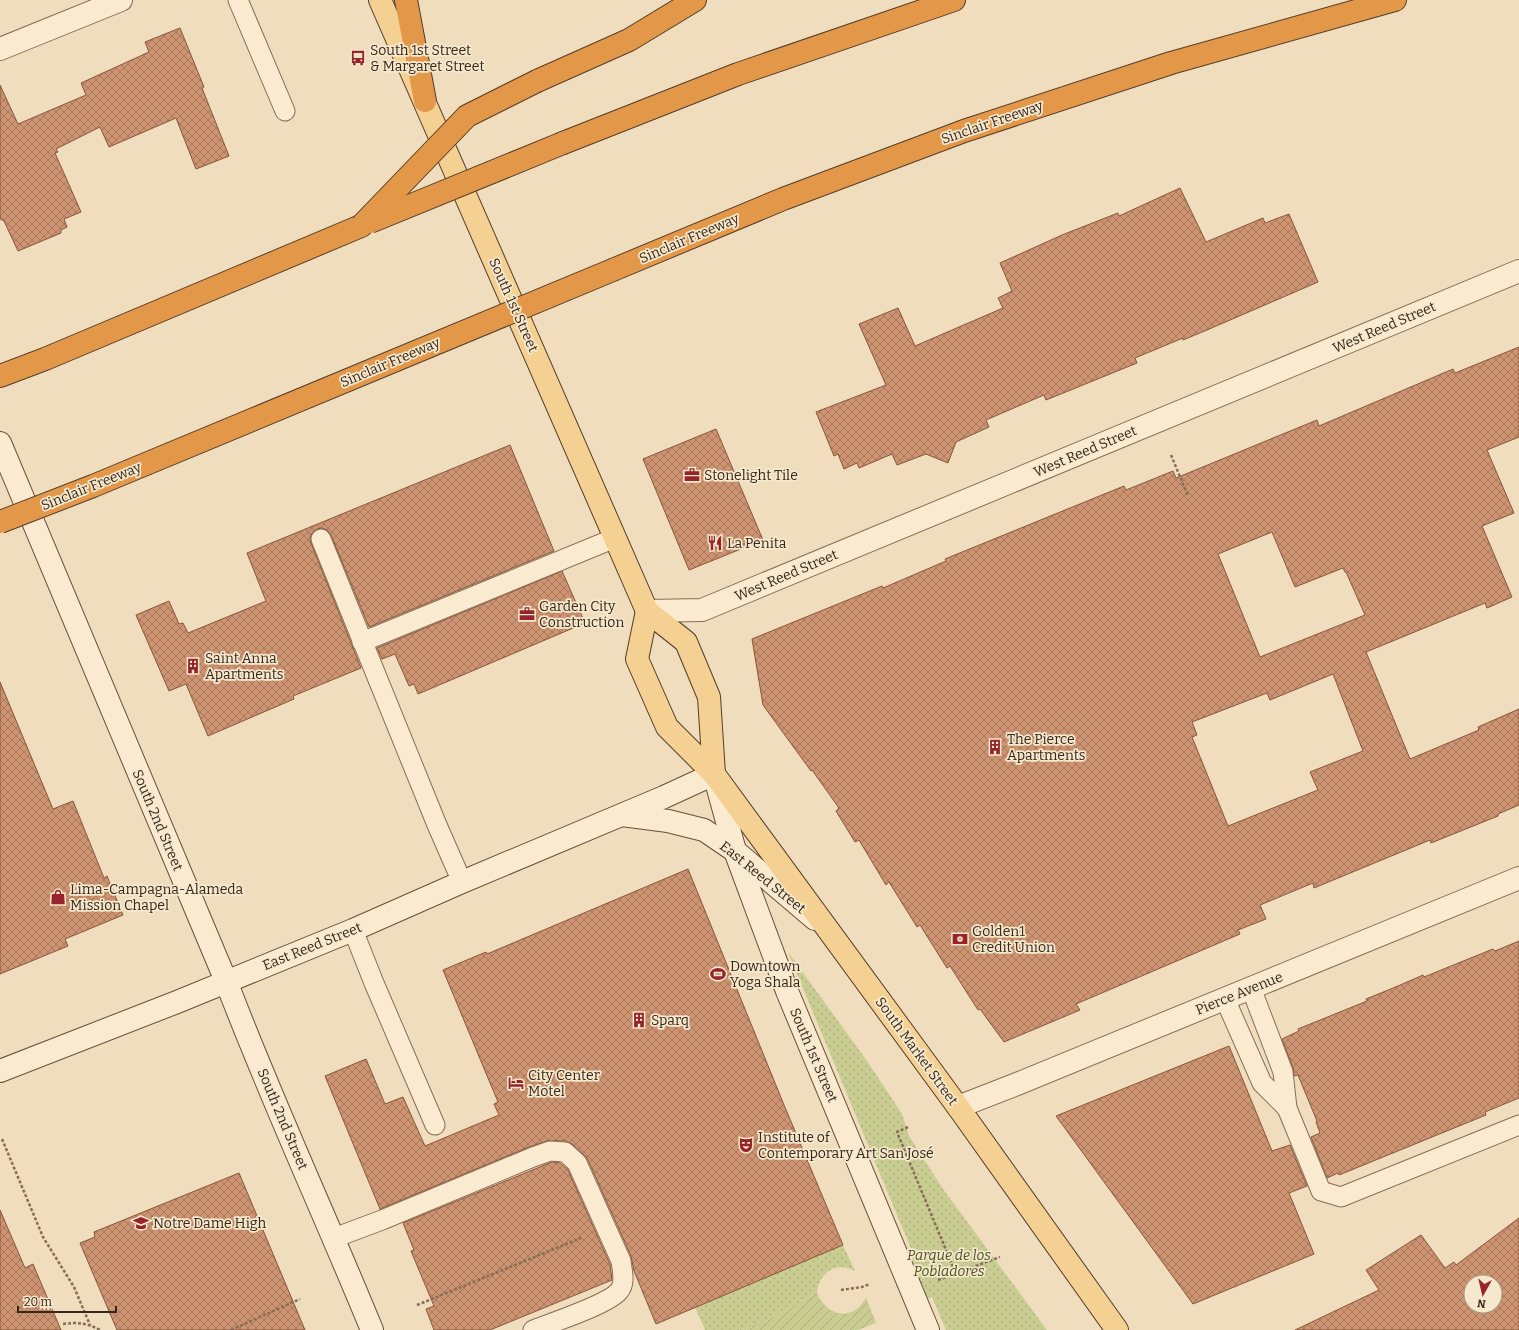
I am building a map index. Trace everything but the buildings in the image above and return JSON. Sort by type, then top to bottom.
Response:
[{"type":"highway","points":[[406,0],[425,101]]},
{"type":"highway","points":[[361,226],[467,116],[537,81],[629,40],[695,0]]},
{"type":"highway","points":[[0,376],[45,359],[563,143],[738,74],[954,0]]},
{"type":"highway","name":"Sinclair Freeway","points":[[0,522],[93,486],[783,199],[964,131],[1171,63],[1395,0]]},
{"type":"main road","name":"South 1st Street","points":[[380,0],[647,611],[686,642],[708,697],[714,774]]},
{"type":"main road","name":"South 1st Street","points":[[647,611],[637,659],[667,727],[714,774]]},
{"type":"main road","name":"South Market Street","points":[[714,774],[958,1107],[1117,1330]]},
{"type":"street","points":[[0,49],[112,2]]},
{"type":"street","name":"West Reed Street","points":[[647,611],[702,610],[1519,271]]},
{"type":"street","name":"South 2nd Street","points":[[0,443],[226,981],[248,1039],[372,1330]]},
{"type":"street","name":"East Reed Street","points":[[0,1071],[177,1002],[353,930],[462,882],[664,798],[714,774]]},
{"type":"street","name":"South 1st Street","points":[[714,774],[735,851],[793,1005],[928,1330]]},
{"type":"street","name":"East Reed Street","points":[[621,815],[668,821],[704,830],[735,851],[831,933]]},
{"type":"street","name":"Pierce Avenue","points":[[958,1107],[1226,999],[1519,878]]},
{"type":"lane","points":[[238,0],[285,111]]},
{"type":"lane","points":[[362,642],[615,538]]},
{"type":"lane","points":[[321,539],[437,825],[462,882]]},
{"type":"lane","points":[[353,930],[435,1125]]},
{"type":"lane","points":[[1252,988],[1283,1072],[1287,1108],[1321,1191],[1341,1197],[1519,1125]]},
{"type":"lane","points":[[1226,999],[1262,1083],[1287,1108]]},
{"type":"lane","points":[[334,1238],[382,1220],[533,1157],[550,1151],[565,1152],[577,1163],[621,1261],[623,1277],[620,1290],[610,1299],[533,1330]]},
{"type":"path","points":[[1172,455],[1188,496]]},
{"type":"path","points":[[908,1127],[896,1132],[956,1274]]},
{"type":"path","points":[[2,1139],[43,1237],[74,1287],[90,1324]]},
{"type":"path","points":[[417,1305],[606,1228]]},
{"type":"path","points":[[936,1281],[1000,1257]]},
{"type":"path","points":[[841,1290],[862,1287],[870,1284]]},
{"type":"path","points":[[231,1330],[300,1299]]},
{"type":"path","points":[[63,1324],[76,1322],[90,1324],[100,1330]]},
{"type":"green space","name":"Parque de los Pobladores","points":[[788,952],[867,1061],[902,1114],[909,1136],[943,1189],[1047,1330],[946,1330],[932,1297],[924,1300],[904,1254],[912,1251]]},
{"type":"green space","points":[[843,1245],[855,1271],[841,1267],[830,1270],[821,1279],[817,1292],[768,1320],[738,1330],[705,1330],[695,1307]]},
{"type":"green space","points":[[817,1292],[819,1298],[827,1307],[832,1311],[843,1314],[857,1309],[866,1298],[876,1323],[858,1330],[738,1330],[768,1320]]},
{"type":"place","name":"South 1st Street & Margaret Street","points":[[358,58]]},
{"type":"place","name":"Stonelight Tile","points":[[692,475]]},
{"type":"place","name":"La Penita","points":[[715,543]]},
{"type":"place","name":"Garden City Construction","points":[[527,614]]},
{"type":"place","name":"Saint Anna Apartments","points":[[193,666]]},
{"type":"place","name":"The Pierce Apartments","points":[[995,747]]},
{"type":"place","name":"Lima-Campagna-Alameda Mission Chapel","points":[[58,897]]},
{"type":"place","name":"Golden1 Credit Union","points":[[960,939]]},
{"type":"place","name":"Downtown Yoga Shala","points":[[718,974]]},
{"type":"place","name":"Sparq","points":[[639,1020]]},
{"type":"place","name":"City Center Motel","points":[[516,1083]]},
{"type":"place","name":"Institute of Contemporary Art San José","points":[[746,1145]]},
{"type":"place","name":"Notre Dame High","points":[[141,1223]]}]
